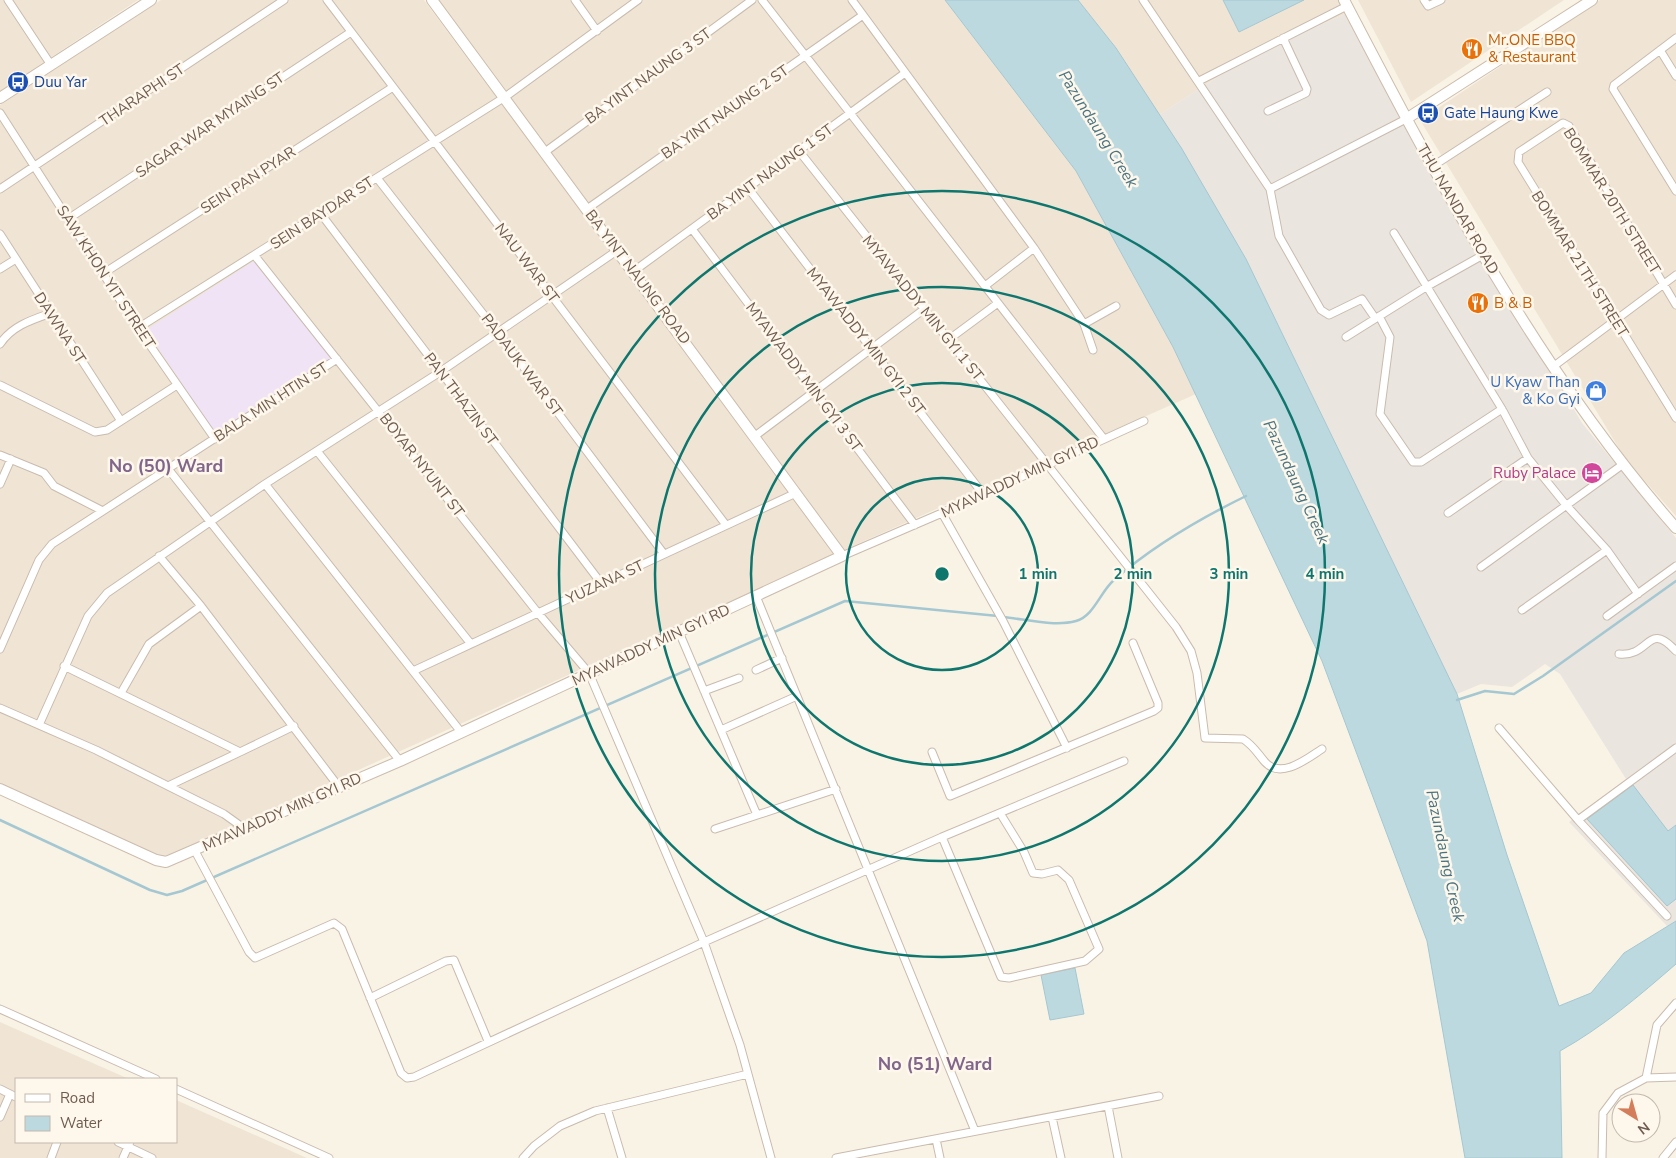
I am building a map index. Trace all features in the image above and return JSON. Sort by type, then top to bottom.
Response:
[{"type":"main road","points":[[0,98],[151,0]]},
{"type":"main road","name":"BA YINT NAUNG ROAD","points":[[432,0],[842,556]]},
{"type":"main road","points":[[1406,120],[1592,0]]},
{"type":"main road","name":"THU NANDAR ROAD","points":[[1346,3],[1406,120],[1483,255],[1554,366],[1622,465],[1676,528]]},
{"type":"main road","name":"MYAWADDY MIN GYI RD","points":[[0,790],[156,860],[166,862],[400,761],[842,556]]},
{"type":"street","points":[[8,0],[51,65]]},
{"type":"street","name":"THARAPHI ST","points":[[0,189],[284,0]]},
{"type":"street","name":"NAU WAR ST","points":[[328,0],[726,525]]},
{"type":"street","points":[[575,0],[597,31]]},
{"type":"street","name":"SEIN BAYDAR ST","points":[[138,328],[255,256],[504,97],[638,0]]},
{"type":"street","name":"BA YINT NAUNG 3 ST","points":[[545,152],[752,0]]},
{"type":"street","points":[[762,0],[1104,439]]},
{"type":"street","points":[[852,0],[1034,248],[1084,324],[1093,350]]},
{"type":"street","points":[[1143,0],[1200,81],[1270,189],[1279,236],[1323,312],[1329,315],[1362,299],[1390,336],[1380,414],[1413,462],[1421,462],[1502,408]]},
{"type":"street","points":[[1426,3],[1441,0]]},
{"type":"street","points":[[1200,81],[1346,3]]},
{"type":"street","name":"BA YINT NAUNG 2 ST","points":[[587,209],[863,15]]},
{"type":"street","name":"SAGAR WAR MYAING ST","points":[[68,219],[352,32]]},
{"type":"street","points":[[1268,111],[1306,93],[1307,89],[1283,38]]},
{"type":"street","points":[[1676,38],[1614,85],[1613,89],[1676,191]]},
{"type":"street","points":[[1660,50],[1676,76]]},
{"type":"street","name":"BA YINT NAUNG 1 ST","points":[[634,272],[905,73]]},
{"type":"street","name":"SEIN PAN PYAR","points":[[104,273],[393,87]]},
{"type":"street","points":[[1433,166],[1547,92]]},
{"type":"street","name":"SAW KHON YIT STREET","points":[[0,113],[138,328],[216,439]]},
{"type":"street","points":[[1270,189],[1406,120]]},
{"type":"street","name":"BOMMAR 20TH STREET","points":[[1563,123],[1569,126],[1676,305]]},
{"type":"street","name":"BOMMAR 21TH STREET","points":[[1563,123],[1519,152],[1518,162],[1676,418]]},
{"type":"street","name":"MYAWADDY MIN GYI 1 ST","points":[[800,151],[923,310],[1049,463],[1112,547],[1176,627],[1191,651],[1197,673],[1205,738],[1208,740],[1243,739],[1267,764],[1279,769],[1302,762],[1322,749]]},
{"type":"street","name":"PADAUK WAR ST","points":[[377,178],[498,333],[664,554]]},
{"type":"street","name":"MYAWADDY MIN GYI 2 ST","points":[[748,188],[983,494]]},
{"type":"street","name":"PAN THAZIN ST","points":[[321,214],[601,583]]},
{"type":"street","name":"MYAWADDY MIN GYI 3 ST","points":[[692,229],[916,525]]},
{"type":"street","name":"DAWNA ST","points":[[0,234],[120,421]]},
{"type":"street","points":[[1394,234],[1502,408],[1528,458],[1606,550],[1638,594]]},
{"type":"street","points":[[984,286],[1034,248]]},
{"type":"street","points":[[39,725],[88,616],[107,593],[211,520],[440,372],[618,250]]},
{"type":"street","points":[[1346,337],[1426,287],[1483,255]]},
{"type":"street","name":"BOYAR NYUNT ST","points":[[255,256],[379,410],[538,613],[589,673],[704,942],[740,1045],[771,1158]]},
{"type":"street","points":[[0,269],[16,259]]},
{"type":"street","points":[[1554,366],[1676,275]]},
{"type":"street","points":[[948,340],[998,303]]},
{"type":"street","points":[[1084,324],[1116,306]]},
{"type":"street","points":[[755,436],[923,310]]},
{"type":"street","points":[[0,344],[5,336],[26,322],[51,313]]},
{"type":"street","name":"BALA MIN HTIN ST","points":[[0,648],[39,560],[52,544],[169,470],[337,359]]},
{"type":"street","points":[[0,385],[94,432],[106,430],[177,385]]},
{"type":"street","name":"MYAWADDY MIN GYI RD","points":[[842,556],[916,525],[1144,421]]},
{"type":"street","points":[[317,451],[471,644]]},
{"type":"street","points":[[0,455],[44,473],[54,486],[104,511]]},
{"type":"street","points":[[1448,513],[1528,458]]},
{"type":"street","points":[[0,484],[11,459]]},
{"type":"street","points":[[1481,567],[1622,465]]},
{"type":"street","points":[[169,470],[211,520],[400,761]]},
{"type":"street","points":[[265,484],[461,732]]},
{"type":"street","name":"YUZANA ST","points":[[413,671],[796,492]]},
{"type":"street","points":[[942,513],[1003,621],[1067,748]]},
{"type":"street","points":[[1522,610],[1606,550]]},
{"type":"street","points":[[159,556],[201,606],[339,787]]},
{"type":"street","points":[[1607,616],[1676,566]]},
{"type":"street","points":[[756,596],[869,868],[975,1131]]},
{"type":"street","points":[[121,693],[149,644],[201,606]]},
{"type":"street","points":[[679,632],[757,815]]},
{"type":"street","points":[[1619,654],[1630,655],[1638,652],[1652,639],[1659,637],[1663,638],[1676,651]]},
{"type":"street","points":[[932,752],[950,796],[1158,708],[1133,643]]},
{"type":"street","points":[[756,670],[782,658]]},
{"type":"street","points":[[64,666],[240,752]]},
{"type":"street","points":[[704,691],[739,678]]},
{"type":"street","points":[[720,730],[797,696]]},
{"type":"street","points":[[0,708],[168,786],[224,814],[245,829]]},
{"type":"street","points":[[168,786],[294,726]]},
{"type":"street","points":[[1498,728],[1578,820],[1667,916]]},
{"type":"street","points":[[1578,820],[1676,748]]},
{"type":"street","points":[[195,851],[249,952],[255,958],[334,923],[342,929],[401,1073],[406,1078],[414,1077],[488,1041],[869,868],[1124,761]]},
{"type":"street","points":[[715,829],[836,789]]},
{"type":"street","points":[[942,837],[1001,977],[1009,978],[1085,961],[1099,949],[1070,880],[1058,870],[1042,874],[1033,873],[1024,852],[1000,813]]},
{"type":"street","points":[[370,998],[446,961],[454,960],[488,1041]]},
{"type":"street","points":[[1646,1078],[1657,1024],[1676,1003]]},
{"type":"street","points":[[0,1009],[154,1078]]},
{"type":"street","points":[[523,1158],[534,1146],[560,1126],[608,1108],[748,1074]]},
{"type":"street","points":[[1602,1158],[1603,1112],[1618,1093],[1646,1078],[1676,1077]]},
{"type":"street","points":[[0,1089],[13,1095],[0,1117]]},
{"type":"street","points":[[178,1090],[329,1158]]},
{"type":"street","points":[[836,1158],[1159,1096]]},
{"type":"street","points":[[1108,1106],[1118,1158]]},
{"type":"street","points":[[608,1108],[622,1158]]},
{"type":"street","points":[[1052,1117],[1061,1158]]},
{"type":"street","points":[[936,1139],[940,1158]]},
{"type":"street","points":[[1673,1158],[1665,1156],[1676,1142]]},
{"type":"street","points":[[51,1158],[57,1143]]},
{"type":"street","points":[[123,1158],[129,1144],[152,1158]]},
{"type":"shaded area","points":[[0,0],[138,0],[0,91]]},
{"type":"shaded area","points":[[161,0],[424,0],[836,554],[166,857],[152,854],[0,783],[0,105]]},
{"type":"shaded area","points":[[437,0],[945,0],[1076,171],[1173,347],[1196,394],[844,550]]},
{"type":"shaded area","points":[[1078,0],[1343,0],[1350,12],[1252,55],[1159,115],[1116,48]]},
{"type":"shaded area","points":[[1358,0],[1564,0],[1411,102]]},
{"type":"shaded area","points":[[1600,0],[1676,0],[1676,516],[1626,460],[1420,120]]},
{"type":"shaded area","points":[[1350,12],[1407,127],[1582,423],[1676,538],[1676,921],[1667,926],[1569,822],[1626,779],[1560,674],[1545,664],[1512,687],[1481,684],[1457,694],[1246,259],[1159,115],[1252,55]]},
{"type":"shaded area","points":[[254,261],[332,358],[215,433],[146,330]]},
{"type":"shaded area","points":[[0,1022],[127,1078],[15,1078],[15,1143],[178,1143],[178,1101],[307,1158],[0,1158]]},
{"type":"water","name":"Pazundaung Creek","points":[[945,0],[1078,0],[1116,48],[1182,149],[1246,259],[1457,694],[1507,855],[1559,1006],[1591,993],[1624,953],[1676,921],[1676,964],[1606,1021],[1560,1051],[1562,1158],[1465,1158],[1427,941],[1322,661],[1173,347],[1076,171]]},
{"type":"water","points":[[1223,0],[1304,0],[1239,32]]},
{"type":"water","points":[[1633,785],[1668,831],[1676,825],[1676,899],[1667,906],[1587,819]]},
{"type":"water","points":[[1075,968],[1084,1014],[1050,1020],[1041,975]]},
{"type":"waterway","points":[[1003,617],[1058,623],[1076,621],[1088,614],[1114,580],[1145,555],[1194,523],[1246,496]]},
{"type":"waterway","points":[[1457,700],[1485,691],[1514,694],[1543,676],[1676,581]]},
{"type":"waterway","points":[[0,820],[150,890],[167,895],[182,891],[845,601],[998,616]]},
{"type":"place","name":"Mr.ONE BBQ & Restaurant","points":[[1472,49]]},
{"type":"place","name":"Duu Yar","points":[[18,82]]},
{"type":"place","name":"Gate Haung Kwe","points":[[1428,113]]},
{"type":"place","name":"B & B","points":[[1478,303]]},
{"type":"place","name":"U Kyaw Than & Ko Gyi","points":[[1596,391]]},
{"type":"place","name":"Ruby Palace","points":[[1592,473]]},
{"type":"district","name":"No (50) Ward","points":[[166,466]]},
{"type":"district","name":"No (51) Ward","points":[[935,1064]]}]
